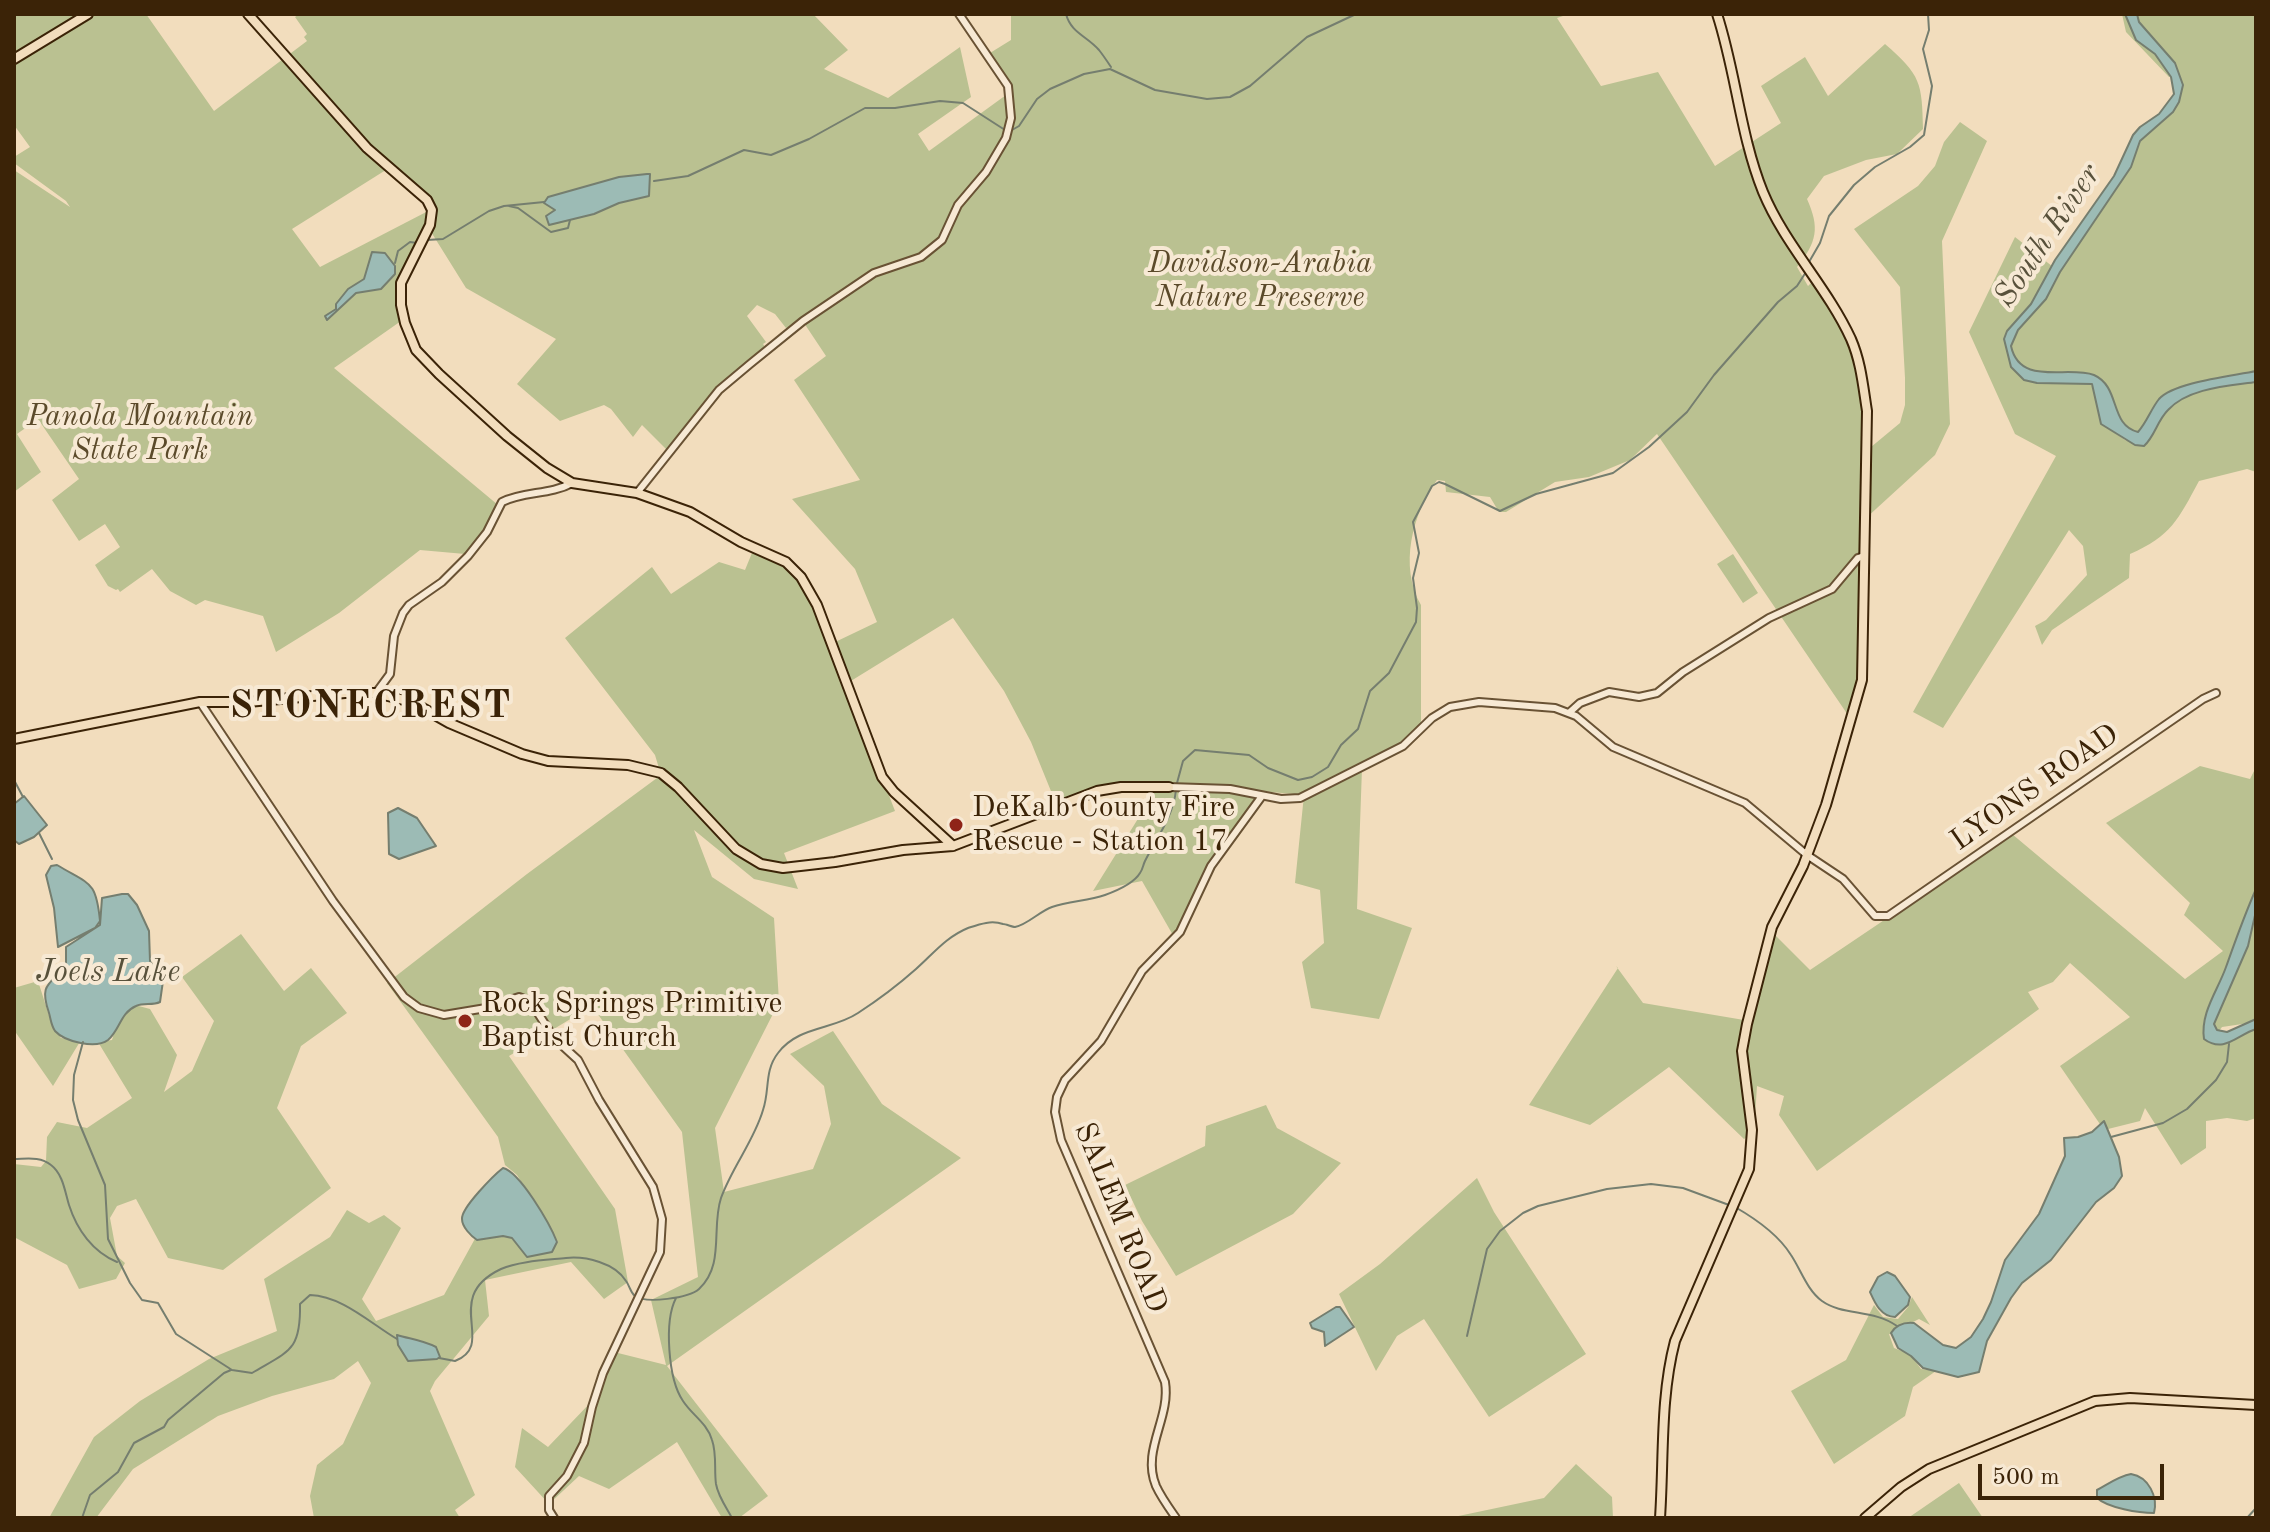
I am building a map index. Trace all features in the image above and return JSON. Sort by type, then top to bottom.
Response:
[{"type":"main road","points":[[14,59],[88,14]]},
{"type":"main road","points":[[248,14],[367,148],[427,200],[431,207],[430,225],[410,262],[400,291],[405,323],[416,350],[489,421],[547,468],[572,483],[637,493],[690,512],[794,569],[811,591],[817,605],[882,777],[953,846]]},
{"type":"main road","points":[[1660,1518],[1669,1363],[1675,1341],[1749,1169],[1752,1130],[1744,1067],[1744,1038],[1772,927],[1807,855],[1826,805],[1862,680],[1867,411],[1862,373],[1847,332],[1775,217],[1757,173],[1717,14]]},
{"type":"main road","points":[[14,739],[200,702],[248,702],[376,693],[412,702],[449,723],[522,754],[548,761],[628,765],[661,773],[678,787],[728,842],[754,860],[772,867],[953,846],[1097,791],[1121,787],[1169,787]]},
{"type":"main road","points":[[1865,1518],[1901,1487],[1929,1469],[2095,1401],[2130,1398],[2256,1405]]},
{"type":"street","points":[[637,493],[719,390],[758,357],[803,321],[874,273],[921,257],[942,240],[958,205],[986,172],[1006,138],[1011,118],[1008,86],[959,14]]},
{"type":"street","points":[[376,693],[390,674],[394,636],[403,612],[411,602],[442,582],[468,556],[487,532],[502,502],[554,491],[572,483]]},
{"type":"street","points":[[1570,712],[1580,703],[1609,692],[1639,697],[1657,693],[1683,672],[1759,624],[1832,589],[1858,558],[1864,556]]},
{"type":"street","name":"LYONS ROAD","points":[[1807,855],[1838,874],[1866,909],[1878,917],[1888,916],[2216,693]]},
{"type":"street","points":[[200,702],[333,901],[404,997],[419,1008],[444,1015],[523,998],[534,1007],[554,1038],[578,1060],[647,1177],[660,1205],[663,1232],[660,1252],[595,1394],[584,1443],[567,1476],[549,1496],[549,1510],[554,1518]]},
{"type":"street","points":[[1169,787],[1230,789],[1294,799],[1310,795],[1403,746],[1432,718],[1450,707],[1479,702],[1522,704],[1570,712],[1613,747],[1745,803],[1807,855]]},
{"type":"street","name":"SALEM ROAD","points":[[1176,1518],[1156,1486],[1151,1469],[1154,1445],[1166,1406],[1165,1382],[1061,1140],[1055,1116],[1056,1105],[1065,1080],[1101,1041],[1142,971],[1180,932],[1211,866],[1262,796]]},
{"type":"green space","points":[[146,14],[214,111],[307,41],[304,37],[307,34],[295,17],[299,14],[813,14],[848,50],[824,69],[888,98],[960,47],[971,97],[918,134],[929,151],[1006,95],[1009,83],[990,53],[1011,40],[1011,14],[1569,14],[1557,18],[1601,86],[1658,72],[1715,166],[1781,123],[1761,86],[1805,57],[1828,96],[1885,44],[1913,72],[1922,101],[1923,129],[1897,154],[1866,160],[1824,176],[1807,199],[1814,218],[1814,234],[1809,250],[1797,267],[1808,286],[1813,281],[1849,342],[1862,397],[1865,452],[1900,423],[1905,405],[1905,378],[1900,287],[1854,229],[1918,186],[1935,166],[1944,142],[1960,122],[1987,141],[1942,241],[1950,424],[1935,455],[1865,519],[1866,629],[1852,721],[1657,434],[1630,460],[1589,477],[1555,482],[1506,512],[1499,512],[1490,497],[1446,492],[1445,481],[1437,480],[1421,509],[1411,541],[1411,574],[1421,605],[1421,723],[1388,756],[1362,768],[1357,909],[1412,928],[1379,1019],[1311,1008],[1302,962],[1324,943],[1320,890],[1295,883],[1304,795],[1260,791],[1212,861],[1195,905],[1174,937],[1142,881],[1093,891],[1159,785],[1055,801],[1031,742],[1004,691],[953,618],[846,684],[895,811],[784,853],[798,889],[754,879],[694,830],[712,877],[774,918],[779,1002],[715,1128],[724,1192],[813,1169],[831,1124],[824,1086],[790,1054],[833,1031],[882,1104],[961,1158],[667,1366],[768,1496],[739,1518],[722,1518],[677,1442],[609,1489],[579,1476],[549,1504],[515,1467],[522,1428],[548,1447],[592,1401],[610,1351],[666,1365],[651,1300],[698,1277],[682,1132],[592,1006],[509,1056],[615,1209],[628,1282],[604,1299],[571,1262],[485,1280],[489,1316],[430,1391],[475,1495],[455,1510],[460,1518],[314,1518],[310,1496],[317,1465],[343,1444],[371,1383],[358,1361],[334,1379],[272,1396],[218,1416],[133,1469],[96,1518],[49,1518],[94,1437],[140,1401],[209,1359],[277,1331],[264,1279],[330,1237],[347,1210],[369,1223],[384,1215],[401,1228],[362,1299],[376,1321],[444,1295],[477,1235],[504,1230],[554,1246],[558,1242],[517,1175],[505,1165],[498,1137],[387,983],[661,775],[655,755],[565,638],[652,567],[671,594],[719,562],[745,570],[754,548],[779,557],[807,584],[831,644],[877,622],[855,569],[792,499],[860,480],[794,380],[826,356],[802,320],[786,328],[775,314],[757,305],[747,316],[766,342],[763,344],[765,347],[727,381],[667,450],[642,425],[633,437],[611,409],[604,405],[560,421],[517,384],[556,339],[466,288],[428,227],[401,279],[401,321],[334,368],[498,505],[487,526],[465,554],[420,550],[339,613],[276,652],[263,616],[205,600],[196,605],[170,591],[152,569],[120,592],[108,586],[95,565],[120,547],[105,524],[79,541],[52,500],[79,479],[38,419],[17,434],[41,472],[14,492],[14,170],[70,207],[14,163],[14,157],[30,147],[14,125],[14,15]],"holes":[[[389,168],[432,209],[320,267],[292,229]]]},
{"type":"green space","points":[[2122,14],[2256,14],[2256,376],[2187,394],[2256,379],[2256,472],[2247,469],[2199,481],[2172,525],[2155,540],[2130,554],[2129,578],[2052,630],[2042,645],[2035,626],[2046,620],[2087,575],[2083,546],[2069,530],[1943,728],[1913,712],[2056,456],[2015,434],[1969,332],[2015,237],[2057,270],[2038,306],[2131,167],[2142,137],[2173,112],[2178,71],[2169,77],[2126,32]],"holes":[[[2035,309],[2011,346],[2016,359],[2034,371],[2083,373],[2102,380],[2123,421],[2138,432],[2137,444],[2125,440],[2101,423],[2096,393],[2090,383],[2012,367],[2006,331]]]},
{"type":"green space","points":[[1733,554],[1758,593],[1743,603],[1717,564]]},
{"type":"green space","points":[[2200,766],[2250,779],[2256,767],[2256,1022],[2222,1027],[2216,1035],[2256,1024],[2256,1118],[2247,1121],[2227,1118],[2206,1121],[2206,1148],[2181,1165],[2145,1108],[2140,1121],[2104,1130],[2060,1066],[2130,1017],[2070,963],[2053,982],[2028,992],[2039,1009],[1817,1171],[1779,1115],[1784,1096],[1757,1086],[1754,1132],[1744,1139],[1669,1067],[1590,1125],[1529,1105],[1618,968],[1643,1003],[1744,1020],[1773,933],[1810,970],[2012,834],[2185,979],[2223,951],[2184,915],[2190,903],[2106,823]]},
{"type":"green space","points":[[241,934],[284,991],[311,968],[347,1013],[301,1046],[277,1108],[331,1188],[223,1270],[168,1258],[136,1199],[117,1206],[110,1218],[117,1256],[125,1263],[116,1279],[79,1289],[67,1265],[14,1237],[14,1164],[41,1167],[46,1161],[47,1137],[57,1122],[87,1128],[132,1098],[98,1042],[112,1040],[118,1020],[135,1005],[150,1009],[177,1055],[164,1092],[192,1071],[214,1021],[182,977]]},
{"type":"green space","points":[[38,981],[52,1025],[61,1038],[81,1040],[53,1086],[14,1030],[14,988]]},
{"type":"green space","points":[[1266,1105],[1277,1128],[1341,1163],[1293,1214],[1176,1276],[1142,1221],[1125,1185],[1205,1146],[1206,1126]]},
{"type":"green space","points":[[1477,1178],[1494,1212],[1586,1354],[1489,1417],[1424,1319],[1397,1336],[1376,1371],[1339,1294],[1380,1264]]},
{"type":"green space","points":[[1912,1297],[1930,1325],[1919,1319],[1911,1323],[1906,1333],[1889,1334],[1894,1348],[1910,1354],[1921,1369],[1936,1371],[1913,1387],[1905,1416],[1834,1464],[1791,1391],[1846,1360],[1874,1305],[1883,1317],[1898,1319]]},
{"type":"green space","points":[[1576,1464],[1612,1497],[1613,1518],[1449,1518],[1544,1498]]},
{"type":"green space","points":[[1959,1483],[1983,1518],[1908,1518]]},
{"type":"water","name":"South River","points":[[2125,14],[2137,14],[2139,22],[2175,63],[2183,85],[2179,102],[2173,112],[2140,141],[2131,167],[2060,272],[2046,299],[2018,330],[2011,346],[2016,359],[2034,371],[2094,375],[2108,388],[2123,422],[2138,432],[2159,399],[2167,393],[2190,384],[2256,371],[2256,382],[2209,389],[2176,403],[2164,414],[2144,446],[2135,445],[2101,424],[2092,384],[2024,380],[2011,367],[2004,339],[2007,331],[2031,304],[2055,260],[2114,176],[2133,135],[2159,114],[2174,94],[2171,77],[2155,54],[2136,40]]},
{"type":"water","points":[[650,174],[649,196],[549,225],[546,216],[555,210],[544,203],[548,197],[619,177]]},
{"type":"water","points":[[372,252],[385,253],[395,266],[395,274],[381,289],[356,293],[327,320],[325,316],[336,309],[336,304],[348,289],[364,279]]},
{"type":"water","points":[[24,796],[47,825],[34,837],[19,844],[14,840],[14,804]]},
{"type":"water","points":[[398,808],[417,818],[436,846],[399,859],[389,854],[388,813]]},
{"type":"water","points":[[57,865],[89,885],[96,898],[100,921],[95,928],[58,947],[54,908],[46,875],[51,866]]},
{"type":"water","points":[[2256,889],[2256,911],[2248,946],[2214,1024],[2217,1030],[2227,1032],[2256,1019],[2256,1029],[2218,1045],[2204,1039],[2207,1011]]},
{"type":"water","name":"Joels Lake","points":[[128,894],[137,905],[149,931],[150,961],[163,981],[160,1002],[131,1009],[112,1036],[103,1043],[73,1041],[54,1029],[46,1003],[47,986],[66,966],[66,947],[100,925],[102,898]]},
{"type":"water","points":[[2104,1121],[2119,1157],[2122,1176],[2114,1188],[2096,1202],[2051,1260],[2022,1283],[2011,1298],[1987,1341],[1979,1372],[1958,1377],[1923,1368],[1898,1348],[1891,1333],[1907,1323],[1914,1323],[1943,1345],[1956,1348],[1971,1337],[1991,1302],[2005,1260],[2039,1214],[2065,1156],[2064,1138],[2092,1132]]},
{"type":"water","points":[[503,1168],[526,1188],[541,1212],[557,1242],[552,1252],[527,1257],[512,1238],[503,1236],[477,1240],[465,1228],[462,1219],[467,1207]]},
{"type":"water","points":[[1887,1272],[1895,1276],[1910,1297],[1908,1305],[1895,1317],[1882,1312],[1870,1292],[1878,1277]]},
{"type":"water","points":[[1340,1307],[1354,1327],[1325,1346],[1324,1332],[1312,1328],[1310,1323]]},
{"type":"water","points":[[397,1335],[436,1347],[440,1357],[408,1361],[398,1345]]},
{"type":"water","points":[[2131,1474],[2143,1479],[2151,1489],[2155,1501],[2154,1513],[2116,1507],[2097,1498],[2097,1490]]},
{"type":"waterway","points":[[1066,14],[1075,30],[1099,50],[1111,67]]},
{"type":"waterway","points":[[1012,130],[1019,126],[1037,99],[1050,89],[1084,74],[1110,69],[1155,90],[1207,99],[1230,97],[1250,86],[1307,37],[1356,14]]},
{"type":"waterway","points":[[1809,262],[1820,243],[1829,216],[1854,185],[1875,167],[1924,135],[1932,86],[1923,49],[1929,30],[1928,14]]},
{"type":"waterway","points":[[654,181],[688,176],[744,150],[771,155],[809,139],[865,108],[895,108],[940,101],[963,103],[1005,130]]},
{"type":"waterway","points":[[427,240],[443,239],[489,211],[504,206],[544,202]]},
{"type":"waterway","points":[[509,206],[518,208],[551,232],[568,228],[570,220]]},
{"type":"waterway","points":[[395,263],[398,251],[410,242],[417,243]]},
{"type":"waterway","points":[[1177,783],[1183,761],[1195,750],[1249,755],[1268,768],[1298,780],[1312,777],[1328,767],[1341,745],[1358,729],[1370,691],[1389,673],[1416,622],[1413,578],[1419,553],[1413,522],[1432,486],[1439,482],[1445,484],[1500,511],[1536,494],[1613,473],[1649,447],[1687,412],[1714,375],[1778,302],[1797,286],[1806,272]]},
{"type":"waterway","points":[[14,780],[23,797]]},
{"type":"waterway","points":[[439,1358],[455,1361],[467,1353],[472,1344],[471,1306],[474,1293],[483,1281],[501,1269],[516,1264],[566,1258],[591,1260],[615,1270],[635,1296],[648,1300],[677,1297],[699,1289],[707,1279],[715,1258],[721,1198],[759,1121],[769,1074],[774,1060],[786,1044],[858,1013],[902,981],[946,941],[968,928],[990,922],[1015,927],[1052,907],[1099,897],[1129,883],[1141,872],[1164,827],[1176,790]]},
{"type":"waterway","points":[[39,833],[52,859]]},
{"type":"waterway","points":[[83,1042],[74,1075],[73,1100],[105,1185],[108,1239],[142,1300],[158,1303],[176,1334],[232,1370],[252,1373],[290,1348],[298,1332],[300,1304],[310,1295],[344,1305],[397,1339]]},
{"type":"waterway","points":[[2111,1137],[2163,1123],[2187,1109],[2216,1080],[2227,1062],[2229,1044]]},
{"type":"waterway","points":[[14,1159],[38,1159],[55,1169],[81,1231],[93,1246],[117,1262]]},
{"type":"waterway","points":[[1467,1336],[1487,1249],[1500,1231],[1523,1213],[1538,1206],[1607,1189],[1651,1184],[1683,1188],[1729,1205]]},
{"type":"waterway","points":[[1735,1207],[1780,1240],[1808,1286],[1822,1301],[1839,1309],[1878,1317],[1897,1326]]},
{"type":"waterway","points":[[676,1298],[669,1335],[674,1379],[683,1401],[710,1434],[714,1445],[717,1488],[732,1518]]},
{"type":"waterway","points":[[82,1518],[90,1495],[118,1472],[134,1443],[164,1427],[168,1420],[231,1370]]},
{"type":"waterway","points":[[2247,1518],[2256,1508]]},
{"type":"place","name":"DeKalb County Fire Rescue - Station 17","points":[[956,825]]},
{"type":"place","name":"Rock Springs Primitive Baptist Church","points":[[465,1021]]},
{"type":"district","name":"STONECREST","points":[[371,707]]},
{"type":"park label","name":"Davidson-Arabia Nature Preserve","points":[[1260,281]]},
{"type":"park label","name":"Panola Mountain State Park","points":[[140,434]]}]
